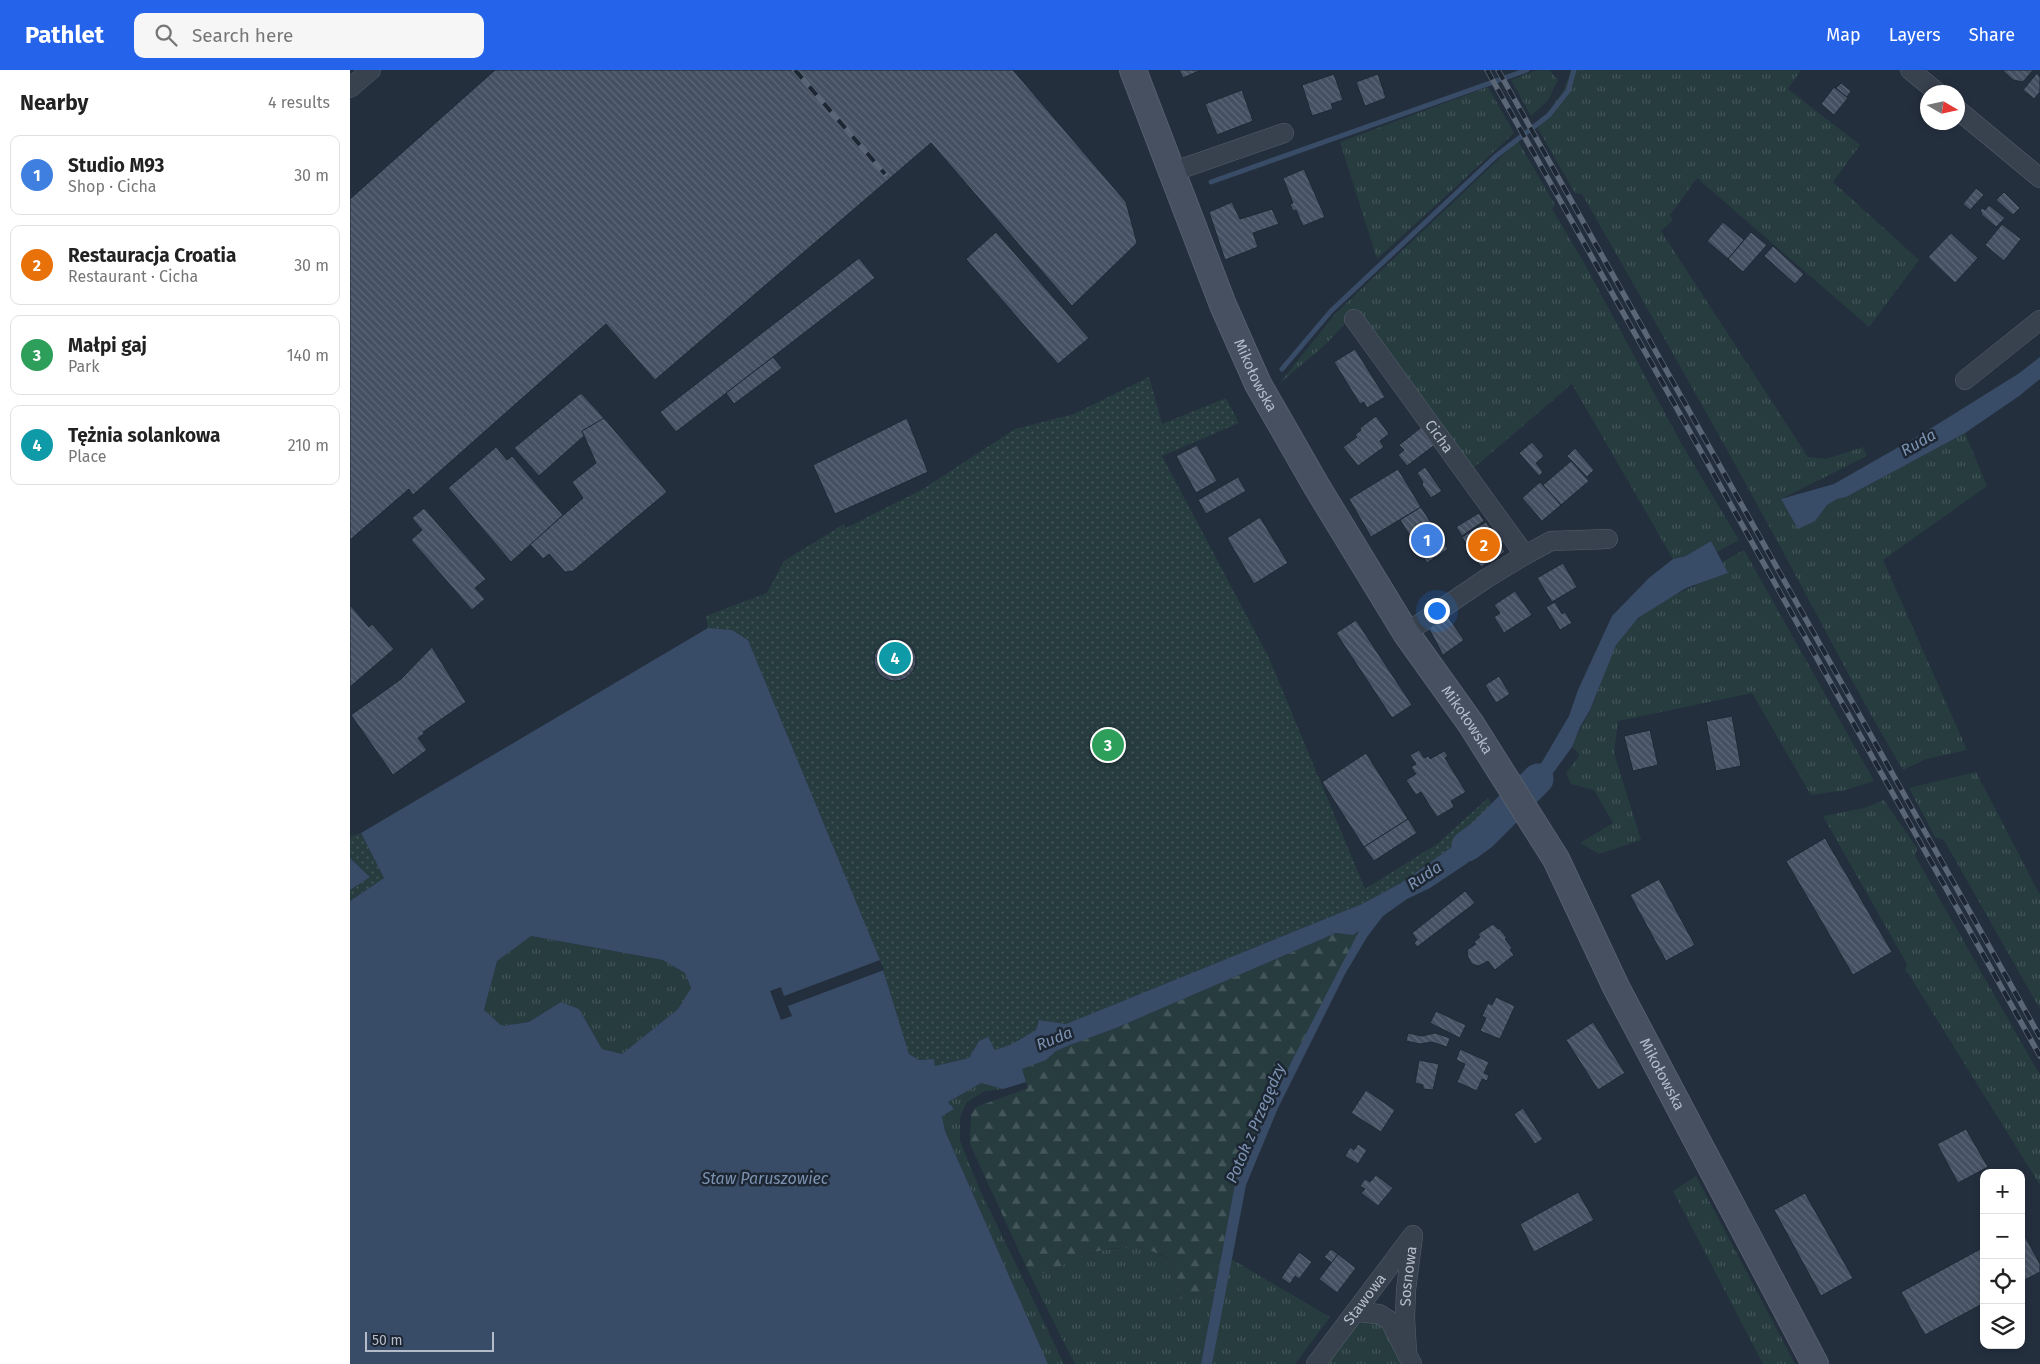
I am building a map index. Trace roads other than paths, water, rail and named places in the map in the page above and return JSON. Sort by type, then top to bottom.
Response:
[{"type":"main road","name":"Mikołowska","points":[[1133,70],[1223,304],[1258,384],[1317,487],[1406,633],[1507,779],[1534,822],[1564,875],[1619,992],[1815,1364]]},
{"type":"street","points":[[350,88],[371,70]]},
{"type":"street","points":[[1910,70],[1928,85]]},
{"type":"street","points":[[1965,116],[2040,178]]},
{"type":"street","points":[[1172,172],[1284,133]]},
{"type":"street","name":"Cicha","points":[[1354,319],[1525,555]]},
{"type":"street","points":[[1965,380],[2040,320]]},
{"type":"street","points":[[1406,633],[1487,578],[1551,541],[1608,539]]},
{"type":"street","name":"Stawowa","points":[[1316,1364],[1413,1235]]},
{"type":"street","name":"Sosnowa","points":[[1398,1320],[1406,1290],[1413,1235]]},
{"type":"street","name":"Sosnowa","points":[[1378,1281],[1398,1320],[1410,1358]]},
{"type":"street","name":"Sosnowa","points":[[1355,1312],[1379,1314],[1398,1320]]},
{"type":"water","points":[[2040,357],[2040,379],[2019,396],[1965,433],[1846,497],[1837,499],[1827,505],[1815,521],[1798,529],[1781,499],[1834,484],[1925,432],[2018,374]]},
{"type":"water","points":[[1711,541],[1728,573],[1686,588],[1638,618],[1616,645],[1590,710],[1580,727],[1572,747],[1532,802],[1522,784],[1542,762],[1569,716],[1578,690],[1612,616],[1649,578],[1673,559],[1686,556]]},
{"type":"water","name":"Staw Paruszowiec","points":[[708,628],[732,630],[748,640],[880,960],[909,1054],[919,1060],[934,1059],[935,1066],[969,1058],[979,1041],[988,1037],[995,1050],[1012,1044],[1036,1030],[1039,1020],[1066,1024],[1362,904],[1401,883],[1497,815],[1506,831],[1466,864],[1430,888],[1407,899],[1383,916],[1367,937],[1345,974],[1278,1108],[1246,1185],[1212,1364],[1201,1364],[1235,1184],[1279,1086],[1359,931],[1353,935],[1336,933],[1116,1028],[1056,1051],[1046,1060],[1022,1069],[1026,1082],[1003,1089],[981,1083],[948,1102],[954,1109],[942,1116],[945,1131],[1048,1364],[350,1364],[350,901],[384,878],[361,833]],"holes":[[[531,936],[663,960],[685,973],[691,988],[678,1009],[622,1054],[602,1049],[579,1009],[561,1002],[529,1022],[502,1026],[484,1010],[497,961]]]},
{"type":"water","points":[[350,858],[370,877],[350,890]]},
{"type":"waterway","points":[[1211,182],[1527,70]]},
{"type":"waterway","points":[[1282,369],[1331,311],[1496,156],[1549,115],[1568,91],[1574,70]]},
{"type":"waterway","name":"Ruda","points":[[1467,846],[1482,835],[1538,779]]},
{"type":"railway","points":[[795,70],[885,174]]},
{"type":"railway","points":[[1487,70],[2040,1056]]},
{"type":"railway","points":[[1498,70],[2040,1037]]},
{"type":"place","name":"Studio M93","points":[[1427,540]]},
{"type":"place","name":"Restauracja Croatia","points":[[1484,545]]},
{"type":"place","name":"Tężnia solankowa","points":[[895,658]]},
{"type":"place","name":"Małpi gaj","points":[[1108,745]]},
{"type":"water label","name":"Potok z Przegędzy","points":[[1255,1123]]}]
